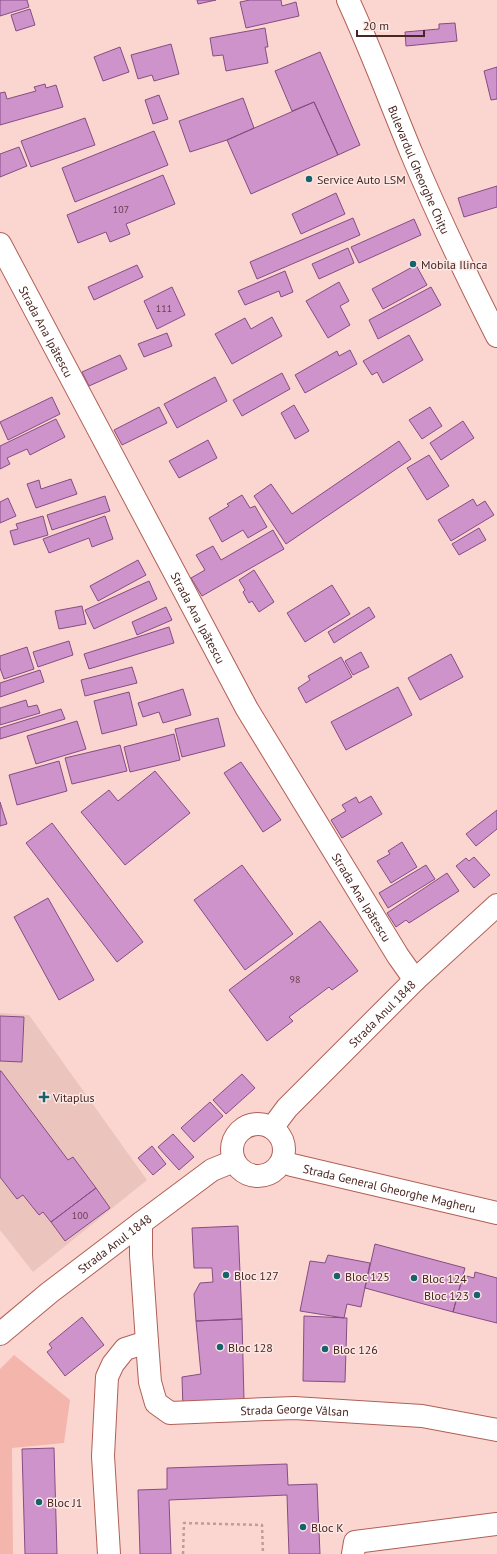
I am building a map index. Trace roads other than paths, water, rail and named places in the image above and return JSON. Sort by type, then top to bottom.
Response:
[{"type":"street","name":"Bulevardul Gheorghe Chițu","points":[[348,0],[369,47],[411,152],[467,278],[497,336]]},
{"type":"street","name":"Strada Ana Ipătescu","points":[[0,244],[247,710],[414,980]]},
{"type":"street","name":"Strada Anul 1848","points":[[272,1128],[287,1108],[414,980],[497,905]]},
{"type":"street","points":[[254,1124],[263,1124],[272,1128],[281,1137],[284,1149],[282,1161],[276,1169],[268,1174],[258,1177],[248,1175],[240,1169],[234,1161],[231,1151],[232,1142],[237,1133],[244,1127],[254,1124]]},
{"type":"street","name":"Strada Anul 1848","points":[[0,1334],[49,1293],[212,1170],[234,1161]]},
{"type":"street","name":"Strada General Gheorghe Magheru","points":[[282,1161],[292,1165],[497,1213]]},
{"type":"street","name":"Strada George Vâlsan","points":[[141,1223],[141,1255],[150,1382],[156,1404],[170,1413],[294,1408],[422,1416],[497,1430]]},
{"type":"street","points":[[109,1554],[103,1456],[107,1377],[113,1364],[125,1349],[147,1342]]},
{"type":"street","points":[[353,1554],[355,1542],[497,1524]]},
{"type":"place","name":"Service Auto LSM","points":[[309,179]]},
{"type":"place","name":"Mobila Ilinca","points":[[413,264]]},
{"type":"place","name":"Vitaplus","points":[[44,1097]]},
{"type":"place","name":"Bloc 127","points":[[226,1275]]},
{"type":"place","name":"Bloc 125","points":[[337,1276]]},
{"type":"place","name":"Bloc 124","points":[[414,1278]]},
{"type":"place","name":"Bloc 123","points":[[477,1295]]},
{"type":"place","name":"Bloc 128","points":[[220,1347]]},
{"type":"place","name":"Bloc 126","points":[[325,1349]]},
{"type":"place","name":"Bloc J1","points":[[39,1502]]},
{"type":"place","name":"Bloc K","points":[[303,1527]]}]
